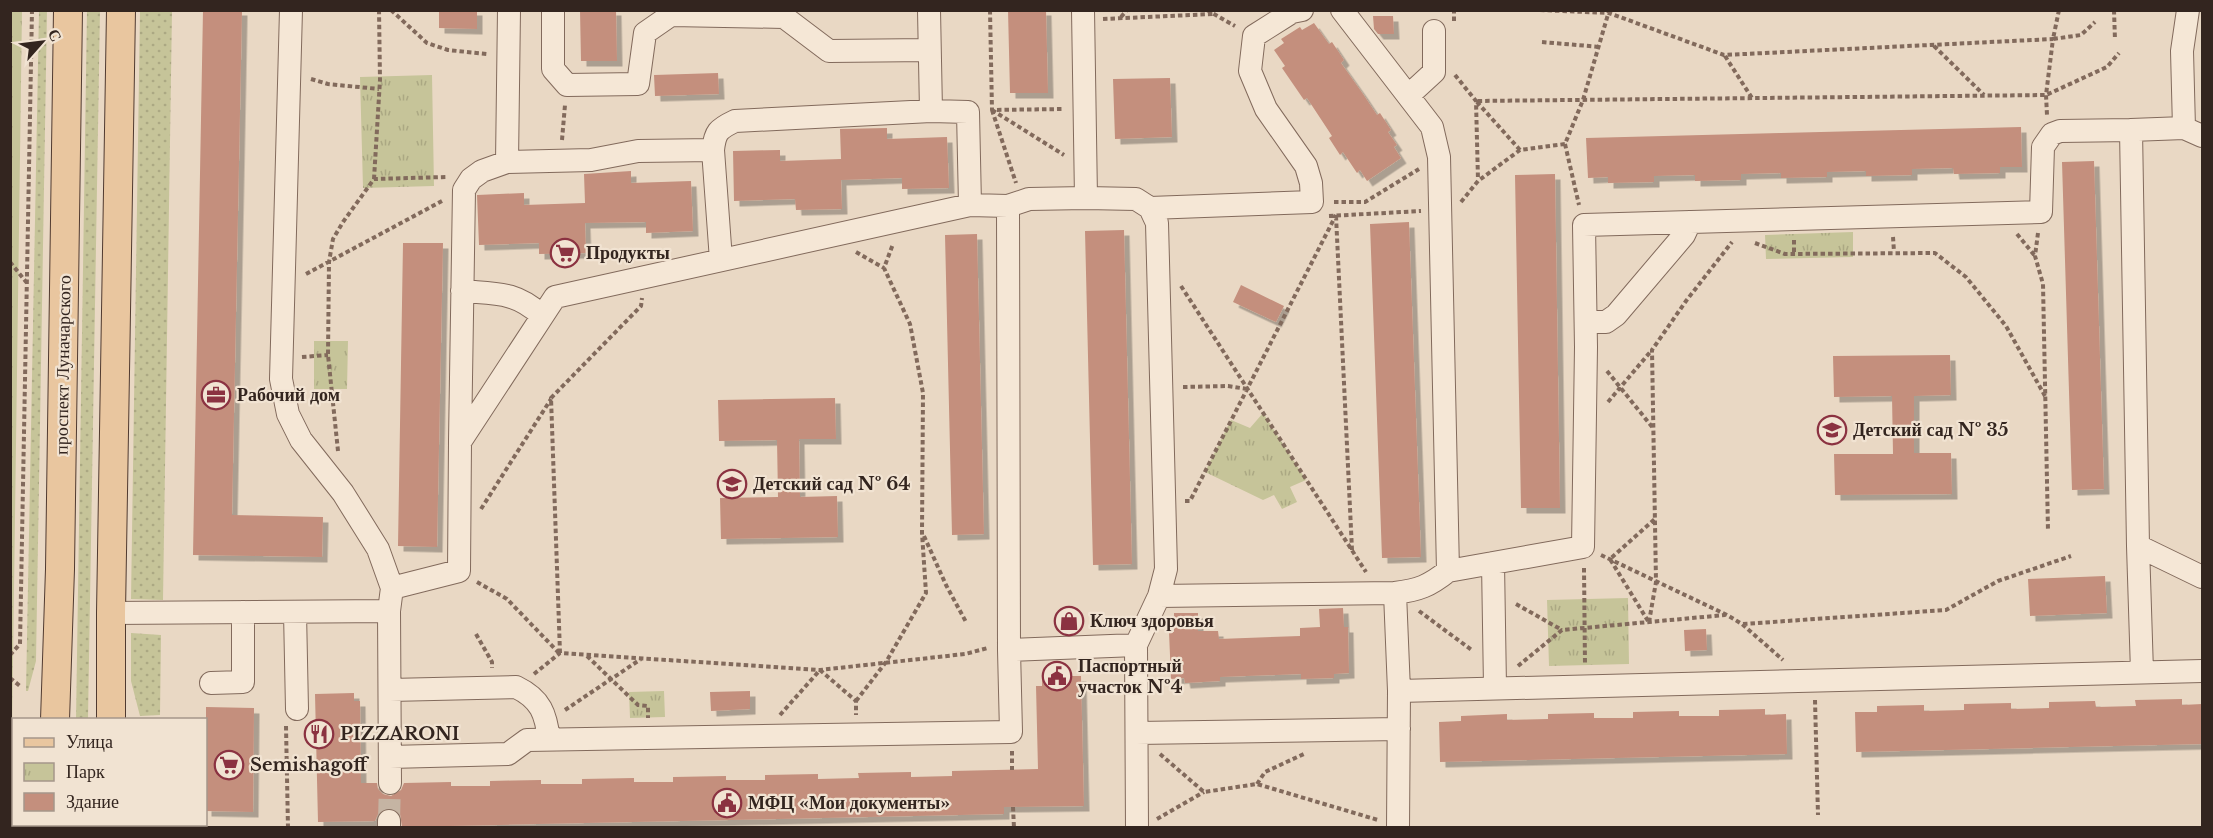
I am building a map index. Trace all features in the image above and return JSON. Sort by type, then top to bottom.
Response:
[{"type":"main road","name":"проспект Луначарского","points":[[55,718],[60,558],[68,10]]},
{"type":"main road","points":[[111,718],[121,10]]},
{"type":"lane","points":[[291,10],[281,379],[288,414],[301,440],[343,494],[378,549],[392,588],[389,611],[390,783]]},
{"type":"lane","points":[[507,162],[509,10]]},
{"type":"lane","points":[[553,10],[553,69],[567,85],[646,84],[645,33],[671,15],[783,17],[829,51],[929,50]]},
{"type":"lane","points":[[929,10],[931,111]]},
{"type":"lane","points":[[1150,208],[1312,202],[1311,183],[1306,166],[1266,109],[1250,71],[1254,36],[1292,12],[1302,10]]},
{"type":"lane","points":[[1342,10],[1432,127],[1439,157],[1448,571]]},
{"type":"lane","points":[[1159,596],[1387,593],[1418,590],[1434,583],[1448,571],[1583,547],[1586,346],[1584,225],[1690,222],[1740,228],[2042,212],[2043,147],[2052,134],[2060,131],[2193,132],[2182,51],[2188,10]]},
{"type":"lane","points":[[1083,15],[1086,198]]},
{"type":"lane","points":[[1409,95],[1434,72],[1444,31]]},
{"type":"lane","points":[[721,260],[713,150],[714,135],[723,126],[735,121],[931,111],[968,112],[970,205]]},
{"type":"lane","points":[[2131,130],[2142,672]]},
{"type":"lane","points":[[392,588],[459,571],[462,291],[468,184],[482,171],[507,162],[591,160],[639,152],[713,150]]},
{"type":"lane","points":[[460,442],[541,315],[555,297],[970,205],[1015,204],[1029,200],[1136,199],[1150,208],[1157,223],[1166,568],[1159,596],[1136,645],[1137,733],[1146,824]]},
{"type":"lane","points":[[390,757],[508,754],[548,731],[649,738],[1011,732],[1004,648],[1015,204]]},
{"type":"lane","points":[[1586,322],[1606,322],[1616,315],[1684,235],[1690,222]]},
{"type":"lane","points":[[462,291],[509,295],[528,302],[541,315]]},
{"type":"lane","points":[[2138,546],[2202,577]]},
{"type":"lane","points":[[1493,563],[1495,678]]},
{"type":"lane","points":[[1387,593],[1399,691],[1398,827]]},
{"type":"lane","points":[[111,613],[389,611]]},
{"type":"lane","points":[[211,683],[243,682],[243,612]]},
{"type":"lane","points":[[295,612],[297,709]]},
{"type":"lane","points":[[1004,648],[1136,645]]},
{"type":"lane","points":[[1399,691],[1495,678],[1584,685],[1812,682],[2202,670]]},
{"type":"lane","points":[[390,690],[516,687],[530,694],[540,705],[548,731]]},
{"type":"lane","points":[[1137,733],[1399,729]]},
{"type":"path","points":[[10,655],[20,644],[32,10]]},
{"type":"path","points":[[343,494],[328,355],[329,262],[333,239],[374,179],[379,89],[379,10]]},
{"type":"path","points":[[391,10],[427,43],[448,50],[508,56]]},
{"type":"path","points":[[990,10],[992,110],[1015,204]]},
{"type":"path","points":[[1121,18],[1127,10]]},
{"type":"path","points":[[1207,10],[1254,36]]},
{"type":"path","points":[[1444,31],[1454,10]]},
{"type":"path","points":[[1540,10],[1609,11],[1724,55],[2053,39],[2081,35],[2095,22]]},
{"type":"path","points":[[2052,134],[2047,124],[2046,95],[2059,10]]},
{"type":"path","points":[[2114,10],[2115,40]]},
{"type":"path","points":[[1584,225],[1566,144],[1583,100],[1609,11]]},
{"type":"path","points":[[1083,15],[1121,18],[1213,14]]},
{"type":"path","points":[[1542,42],[1600,47]]},
{"type":"path","points":[[1933,45],[1984,95]]},
{"type":"path","points":[[1476,101],[2046,95],[2107,67],[2119,52]]},
{"type":"path","points":[[1724,55],[1752,98]]},
{"type":"path","points":[[1453,72],[1521,150]]},
{"type":"path","points":[[290,74],[328,84],[379,89]]},
{"type":"path","points":[[560,161],[567,85]]},
{"type":"path","points":[[1476,101],[1478,181]]},
{"type":"path","points":[[982,104],[1085,168]]},
{"type":"path","points":[[992,110],[1083,108]]},
{"type":"path","points":[[1440,210],[1455,209],[1478,181],[1521,150],[1566,144]]},
{"type":"path","points":[[1312,202],[1365,202],[1439,157]]},
{"type":"path","points":[[284,285],[468,184],[457,177],[374,179]]},
{"type":"path","points":[[2042,212],[2035,256],[2043,284],[2048,531]]},
{"type":"path","points":[[1163,502],[1191,501],[1336,215],[1352,551]]},
{"type":"path","points":[[856,735],[856,702],[886,662],[926,592],[922,532],[923,393],[910,324],[884,268],[901,220]]},
{"type":"path","points":[[1621,388],[1652,350],[1740,228],[1785,254],[1935,252],[1966,277],[2006,326],[2045,396]]},
{"type":"path","points":[[10,262],[27,283]]},
{"type":"path","points":[[459,530],[474,521],[551,398],[641,306],[643,278]]},
{"type":"path","points":[[1180,285],[1352,551],[1387,593],[1495,678],[1562,630],[1727,615]]},
{"type":"path","points":[[1586,346],[1654,429]]},
{"type":"path","points":[[1649,622],[1656,582],[1652,350]]},
{"type":"path","points":[[1161,388],[1228,386],[1248,389]]},
{"type":"path","points":[[551,398],[560,653]]},
{"type":"path","points":[[1610,559],[1655,518]]},
{"type":"path","points":[[922,532],[966,622]]},
{"type":"path","points":[[1584,685],[1583,547],[1727,615],[1742,624],[1812,682],[1818,815]]},
{"type":"path","points":[[1742,624],[1946,610],[1998,581],[2071,556]]},
{"type":"path","points":[[1610,559],[1649,622]]},
{"type":"path","points":[[459,571],[507,599],[560,653],[820,670],[1004,648]]},
{"type":"path","points":[[1494,591],[1562,630]]},
{"type":"path","points":[[476,634],[492,662],[493,687]]},
{"type":"path","points":[[516,687],[560,653]]},
{"type":"path","points":[[586,655],[638,705],[648,705],[649,738]]},
{"type":"path","points":[[548,731],[611,679],[642,658]]},
{"type":"path","points":[[820,670],[856,702]]},
{"type":"path","points":[[762,736],[820,670]]},
{"type":"path","points":[[10,678],[20,686]]},
{"type":"path","points":[[288,828],[285,720],[297,709]]},
{"type":"path","points":[[1137,733],[1203,792]]},
{"type":"path","points":[[1146,824],[1203,792],[1257,784],[1398,827]]},
{"type":"path","points":[[1013,807],[1014,828]]},
{"type":"green space","points":[[22,10],[11,807],[10,11]]},
{"type":"green space","points":[[47,10],[36,661],[28,691],[26,691],[39,11]]},
{"type":"green space","points":[[100,10],[88,718],[76,718],[87,11]]},
{"type":"green space","points":[[140,11],[172,11],[163,600],[131,599]]},
{"type":"green space","points":[[432,75],[434,186],[363,188],[360,77]]},
{"type":"green space","points":[[1853,232],[1853,257],[1766,259],[1765,235]]},
{"type":"green space","points":[[314,341],[348,341],[347,389],[314,389]]},
{"type":"green space","points":[[1263,413],[1306,480],[1290,487],[1297,502],[1282,509],[1274,495],[1263,500],[1205,472],[1231,420],[1250,428]]},
{"type":"green space","points":[[1628,598],[1629,664],[1549,666],[1547,600]]},
{"type":"green space","points":[[131,633],[161,635],[160,715],[140,716],[131,681]]},
{"type":"green space","points":[[664,691],[665,717],[630,718],[629,692]]},
{"type":"building","points":[[203,10],[242,10],[232,515],[323,517],[322,557],[193,555]]},
{"type":"building","points":[[439,10],[477,10],[477,29],[439,28]]},
{"type":"building","points":[[580,10],[616,10],[617,61],[581,61]]},
{"type":"building","points":[[1008,10],[1046,10],[1048,93],[1010,93]]},
{"type":"building","points":[[1373,16],[1393,16],[1394,34],[1378,34],[1374,29]]},
{"type":"building","points":[[1314,23],[1329,44],[1332,42],[1344,60],[1341,63],[1377,115],[1380,113],[1391,130],[1388,132],[1397,145],[1394,147],[1401,158],[1367,181],[1360,170],[1357,173],[1343,152],[1340,155],[1329,138],[1332,136],[1307,98],[1304,100],[1282,68],[1285,66],[1274,50],[1284,43],[1281,39],[1300,27],[1302,30]]},
{"type":"building","points":[[718,73],[719,94],[655,96],[654,75]]},
{"type":"building","points":[[1170,78],[1172,137],[1115,139],[1113,79]]},
{"type":"building","points":[[2021,127],[2022,167],[2000,167],[2000,173],[1954,174],[1953,168],[1912,169],[1912,175],[1866,176],[1866,171],[1827,172],[1827,177],[1781,178],[1781,173],[1741,174],[1741,180],[1695,181],[1695,175],[1654,176],[1654,182],[1608,183],[1608,177],[1588,178],[1586,138]]},
{"type":"building","points":[[887,128],[887,139],[947,137],[949,188],[902,189],[902,178],[841,180],[842,209],[796,210],[795,199],[734,201],[733,151],[780,150],[780,161],[841,159],[840,129]]},
{"type":"building","points":[[2094,161],[2104,489],[2072,490],[2062,162]]},
{"type":"building","points":[[631,171],[631,183],[691,181],[693,231],[646,233],[646,222],[585,223],[586,253],[539,254],[539,243],[479,245],[477,195],[524,193],[524,205],[585,203],[584,174]]},
{"type":"building","points":[[1555,174],[1560,508],[1521,508],[1515,175]]},
{"type":"building","points":[[1409,222],[1421,557],[1382,558],[1370,224]]},
{"type":"building","points":[[1124,230],[1132,564],[1093,565],[1085,231]]},
{"type":"building","points":[[977,234],[984,534],[952,535],[945,235]]},
{"type":"building","points":[[403,243],[443,243],[437,547],[398,546]]},
{"type":"building","points":[[1241,285],[1284,306],[1276,322],[1233,302]]},
{"type":"building","points":[[1950,355],[1951,395],[1914,396],[1914,453],[1951,453],[1952,494],[1835,495],[1834,454],[1893,454],[1892,396],[1834,397],[1833,356]]},
{"type":"building","points":[[835,398],[836,439],[799,439],[800,497],[837,496],[838,537],[721,539],[720,498],[778,497],[777,440],[719,441],[718,400]]},
{"type":"building","points":[[2105,576],[2107,613],[2030,616],[2028,579]]},
{"type":"building","points":[[1343,608],[1344,627],[1348,627],[1349,673],[1334,674],[1334,678],[1301,679],[1301,674],[1220,677],[1220,681],[1185,683],[1184,678],[1171,679],[1169,632],[1174,632],[1174,613],[1198,613],[1198,631],[1218,631],[1219,639],[1300,636],[1300,628],[1320,627],[1319,609]]},
{"type":"building","points":[[1706,629],[1707,650],[1685,651],[1684,630]]},
{"type":"building","points":[[1042,676],[1081,676],[1084,806],[1004,807],[1004,814],[402,827],[400,814],[395,809],[388,808],[378,814],[375,821],[318,822],[315,694],[354,693],[354,701],[360,701],[361,783],[377,783],[378,789],[383,794],[391,796],[401,790],[404,783],[451,782],[451,786],[490,786],[490,781],[541,780],[541,784],[582,784],[582,779],[634,778],[634,782],[673,782],[673,777],[726,776],[726,780],[765,780],[765,775],[818,774],[818,779],[859,778],[858,773],[911,772],[911,777],[952,776],[952,771],[1038,769],[1036,686],[1042,686]]},
{"type":"building","points":[[750,691],[750,709],[711,711],[710,692]]},
{"type":"building","points":[[2182,699],[2182,705],[2202,704],[2202,744],[1856,752],[1855,712],[1877,712],[1877,706],[1924,705],[1924,711],[1964,710],[1964,704],[2011,703],[2011,709],[2049,708],[2049,702],[2095,701],[2096,707],[2136,706],[2135,700]]},
{"type":"building","name":"Semishagoff","points":[[206,707],[254,708],[253,812],[207,811]]},
{"type":"building","points":[[1765,709],[1765,715],[1786,714],[1787,754],[1440,762],[1439,722],[1461,721],[1461,716],[1507,714],[1507,720],[1548,719],[1548,714],[1594,713],[1594,718],[1633,718],[1633,712],[1679,711],[1679,716],[1719,716],[1719,710]]},
{"type":"tunnel","points":[[389,821],[390,783]]},
{"type":"place","name":"Продукты","points":[[565,253]]},
{"type":"place","name":"Рабочий дом","points":[[216,395]]},
{"type":"place","name":"Детский сад № 35","points":[[1832,430]]},
{"type":"place","name":"Детский сад № 64","points":[[732,484]]},
{"type":"place","name":"Ключ здоровья","points":[[1069,621]]},
{"type":"place","name":"Паспортный участок №4","points":[[1057,676]]},
{"type":"place","name":"PIZZARONI","points":[[319,734]]},
{"type":"place","name":"Semishagoff","points":[[229,765]]},
{"type":"place","name":"МФЦ «Мои документы»","points":[[727,803]]}]
